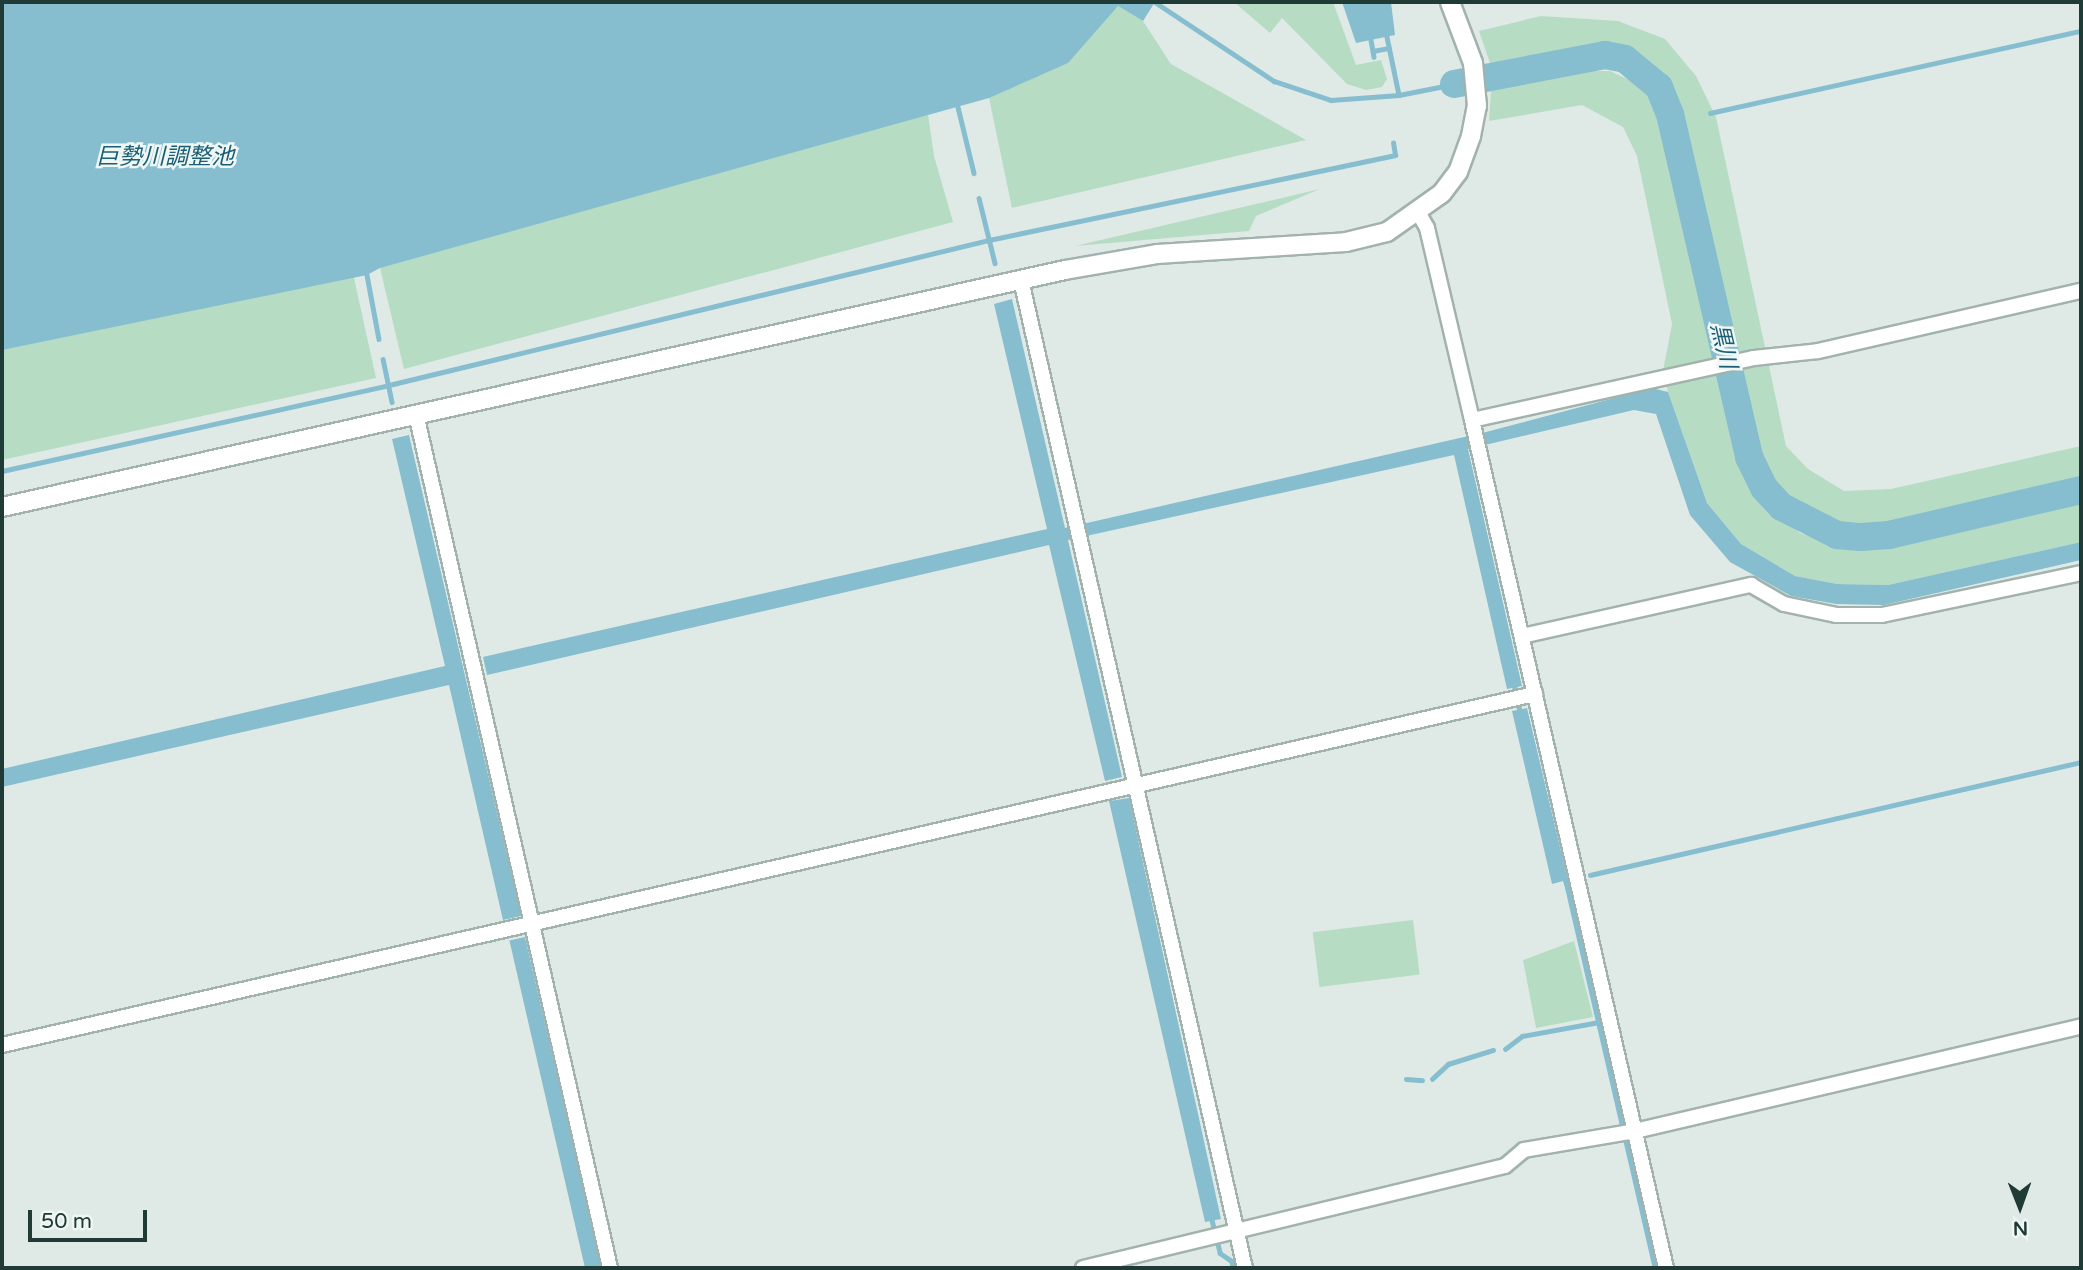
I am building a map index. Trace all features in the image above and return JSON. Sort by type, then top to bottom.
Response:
[{"type":"street","points":[[2,507],[1021,280],[1157,254],[1346,242],[1387,232],[1419,214],[1458,172],[1478,106],[1472,63],[1450,2]]},
{"type":"street","points":[[1419,214],[1427,228],[1521,636],[1524,696],[1635,1131],[1666,1268]]},
{"type":"street","points":[[1021,280],[1082,541],[1122,787],[1223,1234],[1245,1268]]},
{"type":"street","points":[[1474,425],[1702,369],[1754,358],[1818,351],[2081,291]]},
{"type":"street","points":[[416,414],[474,668],[521,927],[610,1268]]},
{"type":"street","points":[[1521,636],[1751,585],[1784,604],[1836,615],[1882,615],[2081,573]]},
{"type":"street","points":[[2,1045],[1524,696]]},
{"type":"street","points":[[1083,1268],[1505,1166],[1524,1150],[1635,1131],[2081,1026]]},
{"type":"green space","name":"巨勢川調整池","points":[[2,2],[527,2],[929,63],[928,114],[934,156],[953,222],[404,369],[380,268],[336,196],[376,378],[2,460]]},
{"type":"green space","points":[[1234,2],[1333,2],[1356,65],[1381,60],[1387,79],[1382,87],[1366,90],[1347,84],[1282,18],[1270,33]]},
{"type":"green space","points":[[1118,6],[1143,21],[1171,64],[1306,140],[1012,208],[989,98],[957,48]]},
{"type":"green space","points":[[1541,16],[1618,21],[1665,39],[1696,76],[1716,117],[1786,446],[1808,469],[1844,491],[1891,489],[2081,446],[2081,484],[1881,529],[1837,526],[1787,501],[1758,459],[1680,105],[1647,63],[1614,50],[1580,49],[1491,66],[1479,31]]},
{"type":"green space","points":[[1576,71],[1610,71],[1642,86],[1664,122],[1742,465],[1765,505],[1800,533],[1841,548],[1883,546],[2081,499],[2081,542],[1888,585],[1837,584],[1795,576],[1741,544],[1707,503],[1668,392],[1663,371],[1672,324],[1637,156],[1623,127],[1582,105],[1489,121],[1491,91]]},
{"type":"green space","points":[[1320,189],[1256,216],[1249,231],[1075,246]]},
{"type":"green space","points":[[1413,920],[1420,975],[1319,987],[1313,932]]},
{"type":"green space","points":[[1574,941],[1593,1017],[1536,1028],[1523,960]]},
{"type":"water","name":"巨勢川調整池","points":[[2,2],[1155,2],[1143,21],[1118,6],[1068,63],[989,98],[380,268],[367,275],[2,350]]},
{"type":"water","points":[[1342,2],[1391,2],[1395,35],[1356,43]]},
{"type":"water","points":[[1012,299],[1065,528],[1486,432],[1652,388],[1668,392],[1707,503],[1741,544],[1795,576],[1837,584],[1888,585],[2081,542],[2081,560],[1884,605],[1836,604],[1791,596],[1730,562],[1690,515],[1656,414],[1634,410],[1468,449],[1522,686],[1507,689],[1454,455],[1068,540],[1122,777],[1105,781],[1049,545],[487,675],[483,657],[1047,529],[994,304]]},
{"type":"water","points":[[409,435],[521,916],[503,920],[449,685],[2,787],[2,769],[445,666],[392,439]]},
{"type":"water","points":[[1527,708],[1569,885],[1565,887],[1563,881],[1552,884],[1512,711]]},
{"type":"water","points":[[1129,798],[1221,1219],[1205,1222],[1109,801]]},
{"type":"water","points":[[525,937],[601,1267],[585,1268],[509,941]]},
{"type":"waterway","points":[[1155,2],[1274,81],[1331,100],[1399,95]]},
{"type":"waterway","points":[[1710,113],[2081,31]]},
{"type":"waterway","points":[[1387,37],[1399,95],[1454,84]]},
{"type":"waterway","points":[[1371,40],[1374,57]]},
{"type":"waterway","points":[[1373,51],[1389,48]]},
{"type":"waterway","name":"黒川","points":[[1454,84],[1605,55],[1625,59],[1659,87],[1670,114],[1749,457],[1764,488],[1782,507],[1837,535],[1861,537],[1889,535],[2081,490]]},
{"type":"waterway","points":[[958,107],[974,173]]},
{"type":"waterway","points":[[2,471],[389,385],[989,240],[1395,155],[1393,143]]},
{"type":"waterway","points":[[979,198],[995,263]]},
{"type":"waterway","points":[[367,275],[379,339]]},
{"type":"waterway","points":[[383,359],[392,402]]},
{"type":"waterway","points":[[1514,683],[1521,715]]},
{"type":"waterway","points":[[1590,875],[2081,762]]},
{"type":"waterway","points":[[1566,881],[1655,1268]]},
{"type":"waterway","points":[[1505,1049],[1522,1036],[1599,1022]]},
{"type":"waterway","points":[[1432,1079],[1448,1064],[1493,1050]]},
{"type":"waterway","points":[[1406,1079],[1422,1080]]},
{"type":"waterway","points":[[1211,1216],[1220,1253],[1232,1261],[1233,1268]]}]
